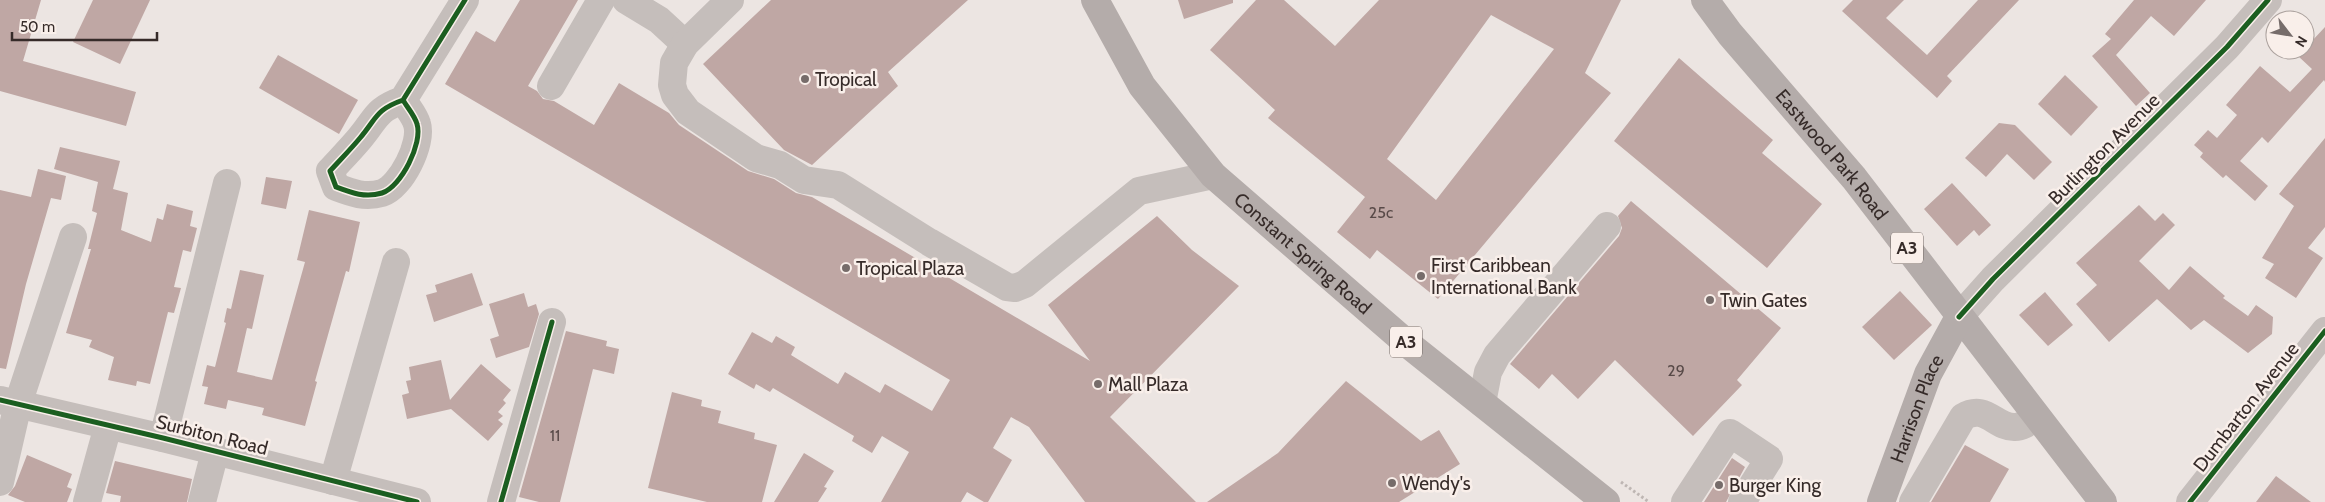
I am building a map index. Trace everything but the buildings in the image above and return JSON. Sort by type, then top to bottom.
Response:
[{"type":"main road","name":"Constant Spring Road","points":[[1095,0],[1142,86],[1213,175],[1349,294],[1606,502]]},
{"type":"main road","name":"Eastwood Park Road","points":[[1705,0],[1737,42],[1854,178],[2103,502]]},
{"type":"main road","name":"Harrison Place","points":[[1881,502],[1928,374],[1959,317]]},
{"type":"street","points":[[403,100],[465,0]]},
{"type":"street","points":[[551,86],[601,0]]},
{"type":"street","points":[[626,0],[659,20],[685,44]]},
{"type":"street","name":"Burlington Avenue","points":[[1959,317],[1993,279],[2227,47],[2268,0]]},
{"type":"street","points":[[715,4],[685,44],[674,63],[672,85],[681,104],[688,112],[756,158],[780,165],[804,180],[838,184],[929,242],[1007,287],[1014,288],[1025,284],[1139,191],[1213,175]]},
{"type":"street","points":[[163,438],[227,183]]},
{"type":"street","points":[[1482,403],[1488,372],[1497,355],[1607,226]]},
{"type":"street","points":[[0,482],[9,402],[73,237]]},
{"type":"street","points":[[333,481],[396,262]]},
{"type":"street","points":[[501,502],[552,322]]},
{"type":"street","name":"Dumbarton Avenue","points":[[2190,502],[2325,331]]},
{"type":"street","name":"Surbiton Road","points":[[9,402],[163,438],[417,502]]},
{"type":"street","points":[[1913,502],[1964,418],[1972,412],[1981,413],[2012,428],[2021,426],[2036,417]]},
{"type":"street","points":[[87,502],[108,426]]},
{"type":"street","points":[[1685,502],[1730,433],[1769,459],[1742,502]]},
{"type":"street","points":[[202,502],[215,452]]},
{"type":"cycle path","points":[[403,100],[416,121],[418,132],[414,153],[403,174],[389,189],[382,193],[364,195],[336,187],[330,171],[366,131],[377,115],[387,107],[403,100],[465,0]]},
{"type":"cycle path","points":[[1959,317],[1993,279],[2227,47],[2268,0]]},
{"type":"cycle path","points":[[501,502],[552,322]]},
{"type":"cycle path","points":[[2190,502],[2325,331]]},
{"type":"cycle path","points":[[0,400],[163,438],[417,502]]},
{"type":"place","name":"Tropical","points":[[805,79]]},
{"type":"place","name":"Tropical Plaza","points":[[846,268]]},
{"type":"place","name":"First Caribbean International Bank","points":[[1421,276]]},
{"type":"place","name":"Twin Gates","points":[[1710,300]]},
{"type":"place","name":"Mall Plaza","points":[[1098,384]]},
{"type":"place","name":"Wendy's","points":[[1392,483]]},
{"type":"place","name":"Burger King","points":[[1719,485]]}]
